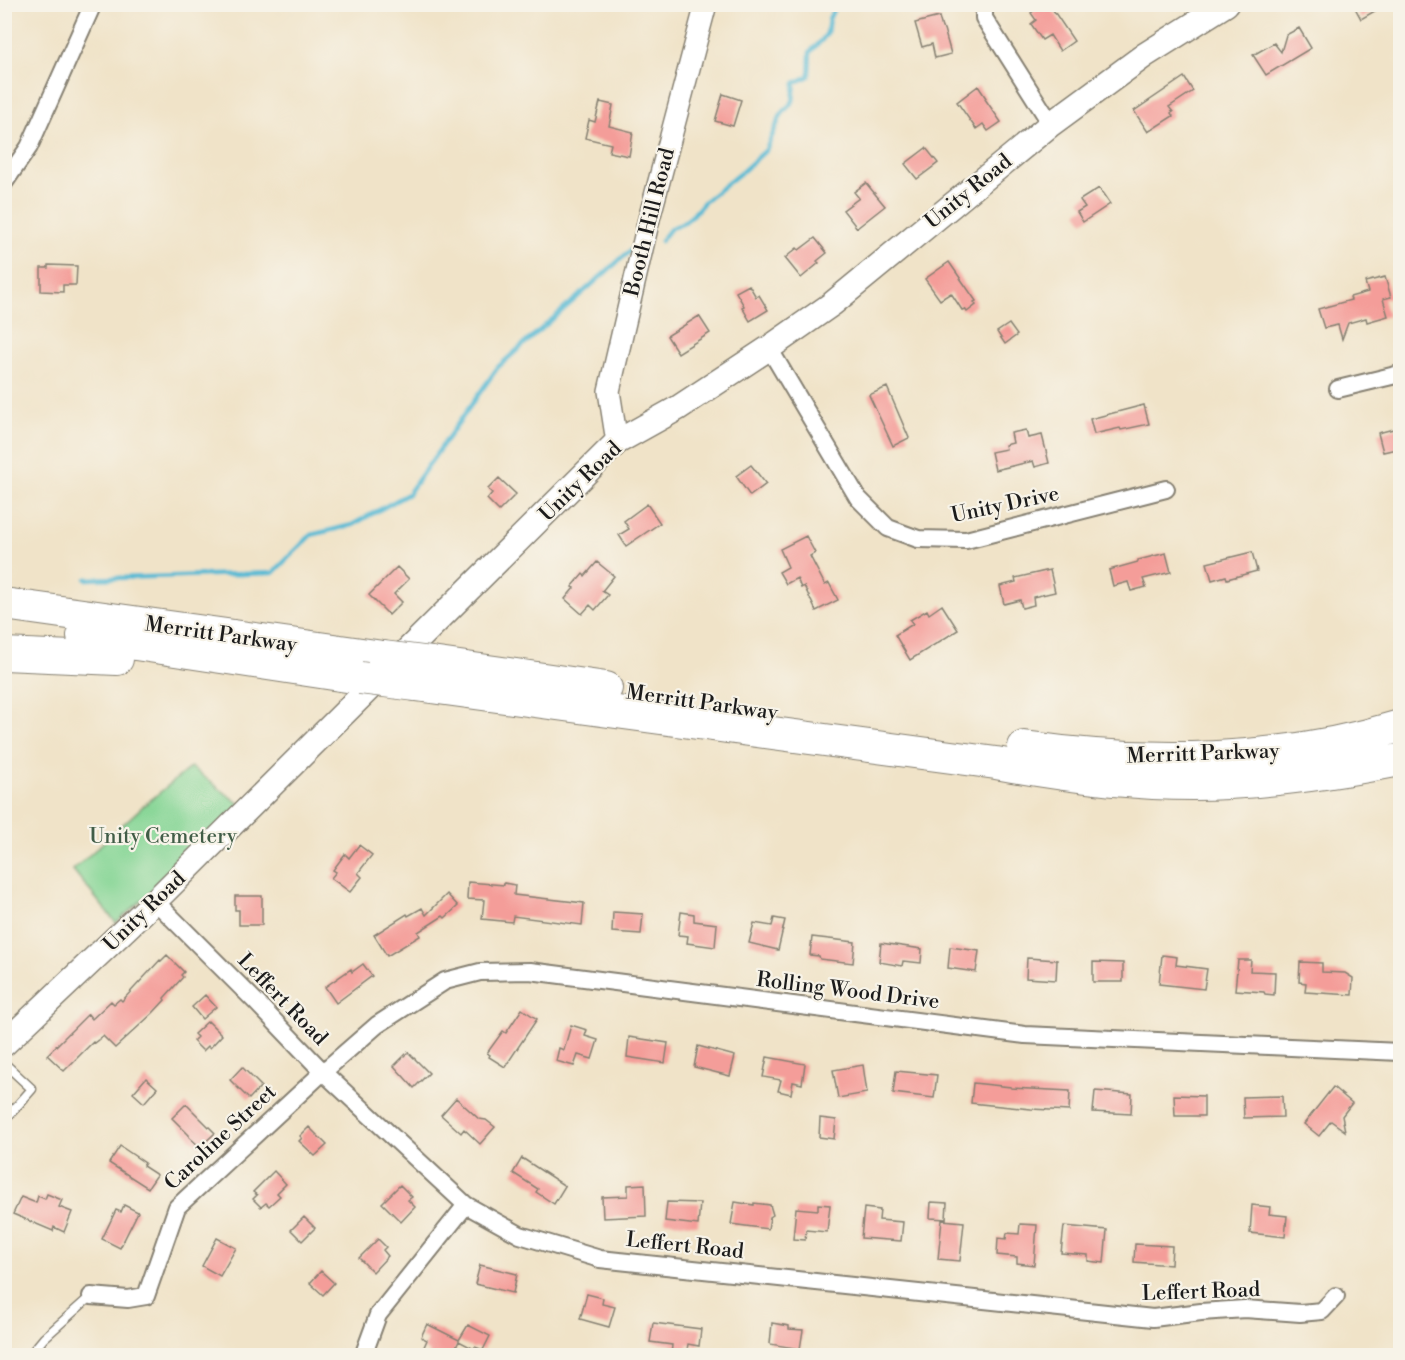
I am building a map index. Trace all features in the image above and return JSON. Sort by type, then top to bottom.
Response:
[{"type":"highway","points":[[4,596],[44,609]]},
{"type":"highway","name":"Merritt Parkway","points":[[4,604],[383,657],[423,674],[1106,780],[1166,784],[1226,783],[1308,776],[1401,760]]},
{"type":"highway","name":"Merritt Parkway","points":[[4,625],[360,678],[423,674],[1055,752],[1180,758],[1228,756],[1287,750],[1401,726]]},
{"type":"highway","points":[[4,654],[293,668]]},
{"type":"main road","name":"Unity Road","points":[[4,1044],[155,902],[617,442],[678,408],[832,304],[1051,124],[1145,55],[1226,4]]},
{"type":"street","points":[[4,183],[29,147],[93,4]]},
{"type":"street","name":"Booth Hill Road","points":[[617,442],[609,391],[649,219],[706,4]]},
{"type":"street","points":[[984,4],[984,18],[1051,124]]},
{"type":"street","name":"Unity Drive","points":[[769,348],[858,498],[888,528],[918,539],[966,540],[1166,489]]},
{"type":"street","points":[[1338,389],[1401,374]]},
{"type":"street","name":"Leffert Road","points":[[155,902],[323,1072],[466,1205],[520,1235],[600,1259],[1153,1318],[1245,1309],[1300,1313],[1323,1311],[1336,1296]]},
{"type":"street","name":"Rolling Wood Drive","points":[[323,1072],[377,1025],[445,981],[480,972],[520,971],[1025,1035],[1401,1052]]},
{"type":"street","name":"Caroline Street","points":[[91,1296],[128,1299],[146,1296],[177,1207],[323,1072]]},
{"type":"street","points":[[363,1356],[378,1315],[466,1205]]},
{"type":"lane","points":[[4,1063],[32,1089],[10,1114],[4,1110]]},
{"type":"lane","points":[[30,1356],[44,1338],[91,1296]]},
{"type":"green space","name":"Unity Cemetery","points":[[191,767],[245,808],[116,923],[73,870],[142,807]]},
{"type":"building","points":[[1042,4],[1049,4],[1074,41],[1060,51],[1050,35],[1042,40],[1031,24],[1036,20],[1031,13]]},
{"type":"building","points":[[1353,4],[1387,4],[1361,19]]},
{"type":"building","points":[[939,17],[951,54],[935,58],[932,44],[922,47],[915,23]]},
{"type":"building","points":[[1299,28],[1311,48],[1266,75],[1253,55],[1274,43],[1281,52],[1286,35]]},
{"type":"building","points":[[1184,77],[1193,91],[1169,107],[1173,116],[1148,132],[1134,111]]},
{"type":"building","points":[[978,86],[1001,122],[988,131],[983,124],[976,129],[957,102]]},
{"type":"building","points":[[723,94],[741,100],[733,126],[715,121]]},
{"type":"building","points":[[600,102],[613,105],[609,126],[633,132],[629,156],[609,152],[611,144],[585,138],[589,120],[595,122]]},
{"type":"building","points":[[926,148],[938,163],[917,179],[905,164]]},
{"type":"building","points":[[866,183],[885,206],[857,228],[843,210],[859,198],[854,192]]},
{"type":"building","points":[[1099,188],[1110,204],[1083,222],[1077,212],[1085,207],[1080,200]]},
{"type":"building","points":[[815,238],[827,253],[801,278],[785,258]]},
{"type":"building","points":[[949,262],[976,301],[974,302],[976,305],[967,312],[965,309],[962,310],[951,293],[940,300],[925,279]]},
{"type":"building","points":[[48,265],[77,266],[76,285],[63,285],[63,292],[41,291],[41,268],[48,268]]},
{"type":"building","points":[[1385,277],[1391,297],[1383,299],[1388,316],[1367,322],[1366,318],[1348,323],[1342,339],[1338,325],[1324,328],[1318,309],[1351,300],[1350,297],[1368,292],[1365,282]]},
{"type":"building","points":[[749,285],[756,297],[759,295],[768,310],[750,321],[736,292]]},
{"type":"building","points":[[699,316],[710,333],[678,353],[667,336]]},
{"type":"building","points":[[1009,324],[1017,335],[1005,344],[997,332]]},
{"type":"building","points":[[887,387],[909,438],[893,446],[869,395]]},
{"type":"building","points":[[1144,405],[1149,424],[1094,434],[1090,419]]},
{"type":"building","points":[[1401,427],[1401,448],[1383,452],[1378,433]]},
{"type":"building","points":[[1026,430],[1028,438],[1042,435],[1049,463],[1035,467],[1033,461],[995,470],[991,452],[1006,449],[1005,445],[1013,443],[1011,433]]},
{"type":"building","points":[[751,465],[766,484],[750,496],[736,476]]},
{"type":"building","points":[[499,478],[516,494],[499,511],[487,499],[492,493],[488,489]]},
{"type":"building","points":[[647,504],[660,523],[626,546],[619,535],[629,529],[624,521]]},
{"type":"building","points":[[806,536],[815,553],[810,556],[825,585],[829,583],[838,600],[816,611],[804,586],[801,588],[797,578],[786,584],[779,572],[788,567],[780,549]]},
{"type":"building","points":[[1252,552],[1257,571],[1227,579],[1226,576],[1212,580],[1207,563]]},
{"type":"building","points":[[1166,553],[1171,572],[1143,579],[1146,587],[1131,591],[1128,582],[1113,586],[1109,570]]},
{"type":"building","points":[[597,562],[614,576],[602,591],[608,595],[595,610],[590,605],[582,614],[565,599],[583,574],[585,576]]},
{"type":"building","points":[[397,567],[409,579],[394,594],[402,602],[389,615],[369,595]]},
{"type":"building","points":[[1050,570],[1055,592],[1033,597],[1034,605],[1022,608],[1020,600],[1004,604],[1000,586],[1016,582],[1015,578]]},
{"type":"building","points":[[942,605],[958,630],[910,660],[895,635],[913,624],[910,620],[927,610],[929,614]]},
{"type":"building","points":[[359,845],[372,855],[358,873],[362,877],[350,892],[331,878],[336,872],[333,870],[345,854],[349,858]]},
{"type":"building","points":[[468,882],[504,885],[504,883],[515,885],[514,895],[584,903],[582,925],[513,916],[512,922],[482,919],[484,900],[467,899]]},
{"type":"building","points":[[447,894],[458,906],[445,918],[443,916],[418,932],[420,936],[387,956],[374,935],[407,914],[408,916],[422,908],[426,915]]},
{"type":"building","points":[[235,896],[262,896],[262,925],[239,925],[239,910],[235,910]]},
{"type":"building","points":[[613,912],[643,914],[641,934],[612,932]]},
{"type":"building","points":[[681,912],[694,914],[694,921],[717,924],[715,947],[687,943],[688,936],[678,935]]},
{"type":"building","points":[[774,918],[785,920],[778,950],[749,943],[754,923],[772,926]]},
{"type":"building","points":[[812,937],[855,942],[853,963],[820,959],[819,956],[810,955]]},
{"type":"building","points":[[881,943],[922,949],[921,963],[903,961],[902,966],[879,962]]},
{"type":"building","points":[[950,947],[979,951],[976,972],[948,968]]},
{"type":"building","points":[[167,955],[184,972],[181,975],[183,977],[153,1013],[115,1048],[103,1036],[93,1042],[64,1071],[47,1055],[88,1014],[92,1019],[111,1001],[114,1004],[120,999],[122,1001]]},
{"type":"building","points":[[1162,955],[1177,957],[1176,965],[1207,969],[1204,989],[1159,984]]},
{"type":"building","points":[[1027,958],[1057,960],[1056,980],[1026,978]]},
{"type":"building","points":[[1238,960],[1251,960],[1250,971],[1275,972],[1274,995],[1235,990]]},
{"type":"building","points":[[1093,962],[1123,963],[1123,982],[1093,982]]},
{"type":"building","points":[[1300,962],[1322,963],[1322,972],[1345,973],[1353,978],[1352,995],[1305,992],[1306,983],[1299,982]]},
{"type":"building","points":[[363,964],[372,976],[336,1003],[325,987],[351,969],[352,972]]},
{"type":"building","points":[[205,995],[216,1007],[202,1019],[192,1007]]},
{"type":"building","points":[[522,1009],[537,1019],[505,1067],[489,1057],[487,1053],[503,1031],[506,1033]]},
{"type":"building","points":[[208,1021],[222,1035],[210,1048],[208,1046],[203,1051],[193,1041],[197,1037],[194,1034]]},
{"type":"building","points":[[571,1025],[587,1030],[585,1036],[598,1040],[592,1059],[578,1055],[574,1066],[556,1061],[559,1048],[564,1050]]},
{"type":"building","points":[[629,1037],[668,1043],[665,1063],[627,1057]]},
{"type":"building","points":[[698,1046],[735,1056],[730,1076],[694,1067]]},
{"type":"building","points":[[408,1052],[429,1073],[414,1088],[394,1066]]},
{"type":"building","points":[[767,1057],[805,1064],[802,1084],[793,1082],[791,1094],[778,1091],[781,1080],[763,1077]]},
{"type":"building","points":[[863,1065],[867,1093],[838,1098],[833,1070]]},
{"type":"building","points":[[242,1067],[261,1086],[249,1099],[230,1080]]},
{"type":"building","points":[[896,1071],[937,1075],[934,1098],[893,1093]]},
{"type":"building","points":[[146,1078],[157,1088],[144,1103],[133,1093]]},
{"type":"building","points":[[973,1083],[1011,1088],[1070,1091],[1069,1111],[971,1103]]},
{"type":"building","points":[[1333,1087],[1352,1103],[1342,1116],[1345,1131],[1331,1121],[1319,1136],[1304,1124]]},
{"type":"building","points":[[1095,1091],[1132,1094],[1131,1114],[1093,1112]]},
{"type":"building","points":[[1174,1095],[1204,1096],[1204,1116],[1175,1116]]},
{"type":"building","points":[[1282,1096],[1283,1117],[1244,1118],[1243,1097]]},
{"type":"building","points":[[456,1098],[479,1119],[486,1120],[495,1127],[480,1144],[464,1129],[461,1133],[441,1115]]},
{"type":"building","points":[[186,1104],[215,1133],[200,1147],[172,1118]]},
{"type":"building","points":[[820,1118],[836,1120],[834,1139],[819,1137]]},
{"type":"building","points":[[309,1127],[327,1145],[315,1156],[299,1141],[302,1138],[300,1136]]},
{"type":"building","points":[[120,1146],[145,1163],[143,1166],[157,1175],[148,1188],[109,1163]]},
{"type":"building","points":[[522,1158],[565,1186],[554,1204],[536,1192],[538,1189],[513,1173]]},
{"type":"building","points":[[274,1171],[286,1184],[277,1193],[280,1196],[269,1206],[266,1203],[261,1207],[253,1199],[257,1195],[253,1192]]},
{"type":"building","points":[[645,1184],[646,1216],[603,1218],[602,1197],[628,1196],[628,1185]]},
{"type":"building","points":[[400,1185],[412,1197],[408,1200],[415,1207],[401,1222],[382,1203]]},
{"type":"building","points":[[47,1194],[62,1200],[59,1207],[72,1212],[64,1232],[54,1227],[53,1231],[13,1214],[21,1197],[36,1203],[38,1196],[45,1199]]},
{"type":"building","points":[[667,1202],[700,1203],[698,1225],[665,1221]]},
{"type":"building","points":[[735,1202],[770,1205],[773,1215],[770,1217],[768,1229],[731,1224]]},
{"type":"building","points":[[931,1202],[947,1203],[946,1219],[930,1218]]},
{"type":"building","points":[[818,1204],[830,1205],[827,1232],[806,1230],[805,1240],[793,1239],[796,1208],[818,1210]]},
{"type":"building","points":[[124,1205],[138,1212],[120,1248],[102,1239],[116,1210],[121,1212]]},
{"type":"building","points":[[1252,1205],[1270,1207],[1269,1214],[1287,1216],[1285,1237],[1250,1233]]},
{"type":"building","points":[[864,1208],[880,1210],[879,1220],[903,1222],[901,1241],[861,1238]]},
{"type":"building","points":[[304,1217],[315,1228],[302,1241],[291,1230]]},
{"type":"building","points":[[942,1220],[964,1222],[960,1261],[938,1259]]},
{"type":"building","points":[[1020,1224],[1037,1225],[1034,1265],[1017,1263],[1017,1257],[997,1255],[998,1238],[1006,1239],[1007,1233],[1019,1234]]},
{"type":"building","points":[[1064,1226],[1107,1230],[1104,1263],[1088,1261],[1088,1255],[1061,1253]]},
{"type":"building","points":[[217,1238],[236,1248],[220,1276],[202,1266]]},
{"type":"building","points":[[378,1239],[386,1247],[383,1250],[388,1256],[373,1272],[359,1258]]},
{"type":"building","points":[[1135,1244],[1172,1246],[1171,1265],[1134,1262]]},
{"type":"building","points":[[480,1265],[517,1274],[513,1293],[475,1284]]},
{"type":"building","points":[[321,1271],[334,1283],[323,1295],[310,1283]]},
{"type":"building","points":[[587,1294],[603,1298],[602,1304],[615,1307],[609,1327],[580,1319]]},
{"type":"building","points":[[653,1323],[701,1329],[699,1346],[688,1344],[686,1356],[671,1356],[672,1345],[650,1342]]},
{"type":"building","points":[[772,1323],[789,1326],[789,1329],[803,1330],[800,1349],[770,1344]]},
{"type":"building","points":[[427,1324],[459,1340],[468,1325],[490,1336],[483,1350],[475,1347],[474,1349],[459,1341],[452,1356],[428,1356],[430,1352],[423,1349],[427,1340],[421,1337]]},
{"type":"waterway","points":[[661,241],[671,228],[682,224],[693,215],[704,202],[766,150],[781,115],[793,101],[795,83],[809,76],[810,52],[827,33],[829,19],[836,4]]},
{"type":"waterway","points":[[86,579],[273,573],[311,535],[352,525],[408,494],[498,367],[631,250]]}]
